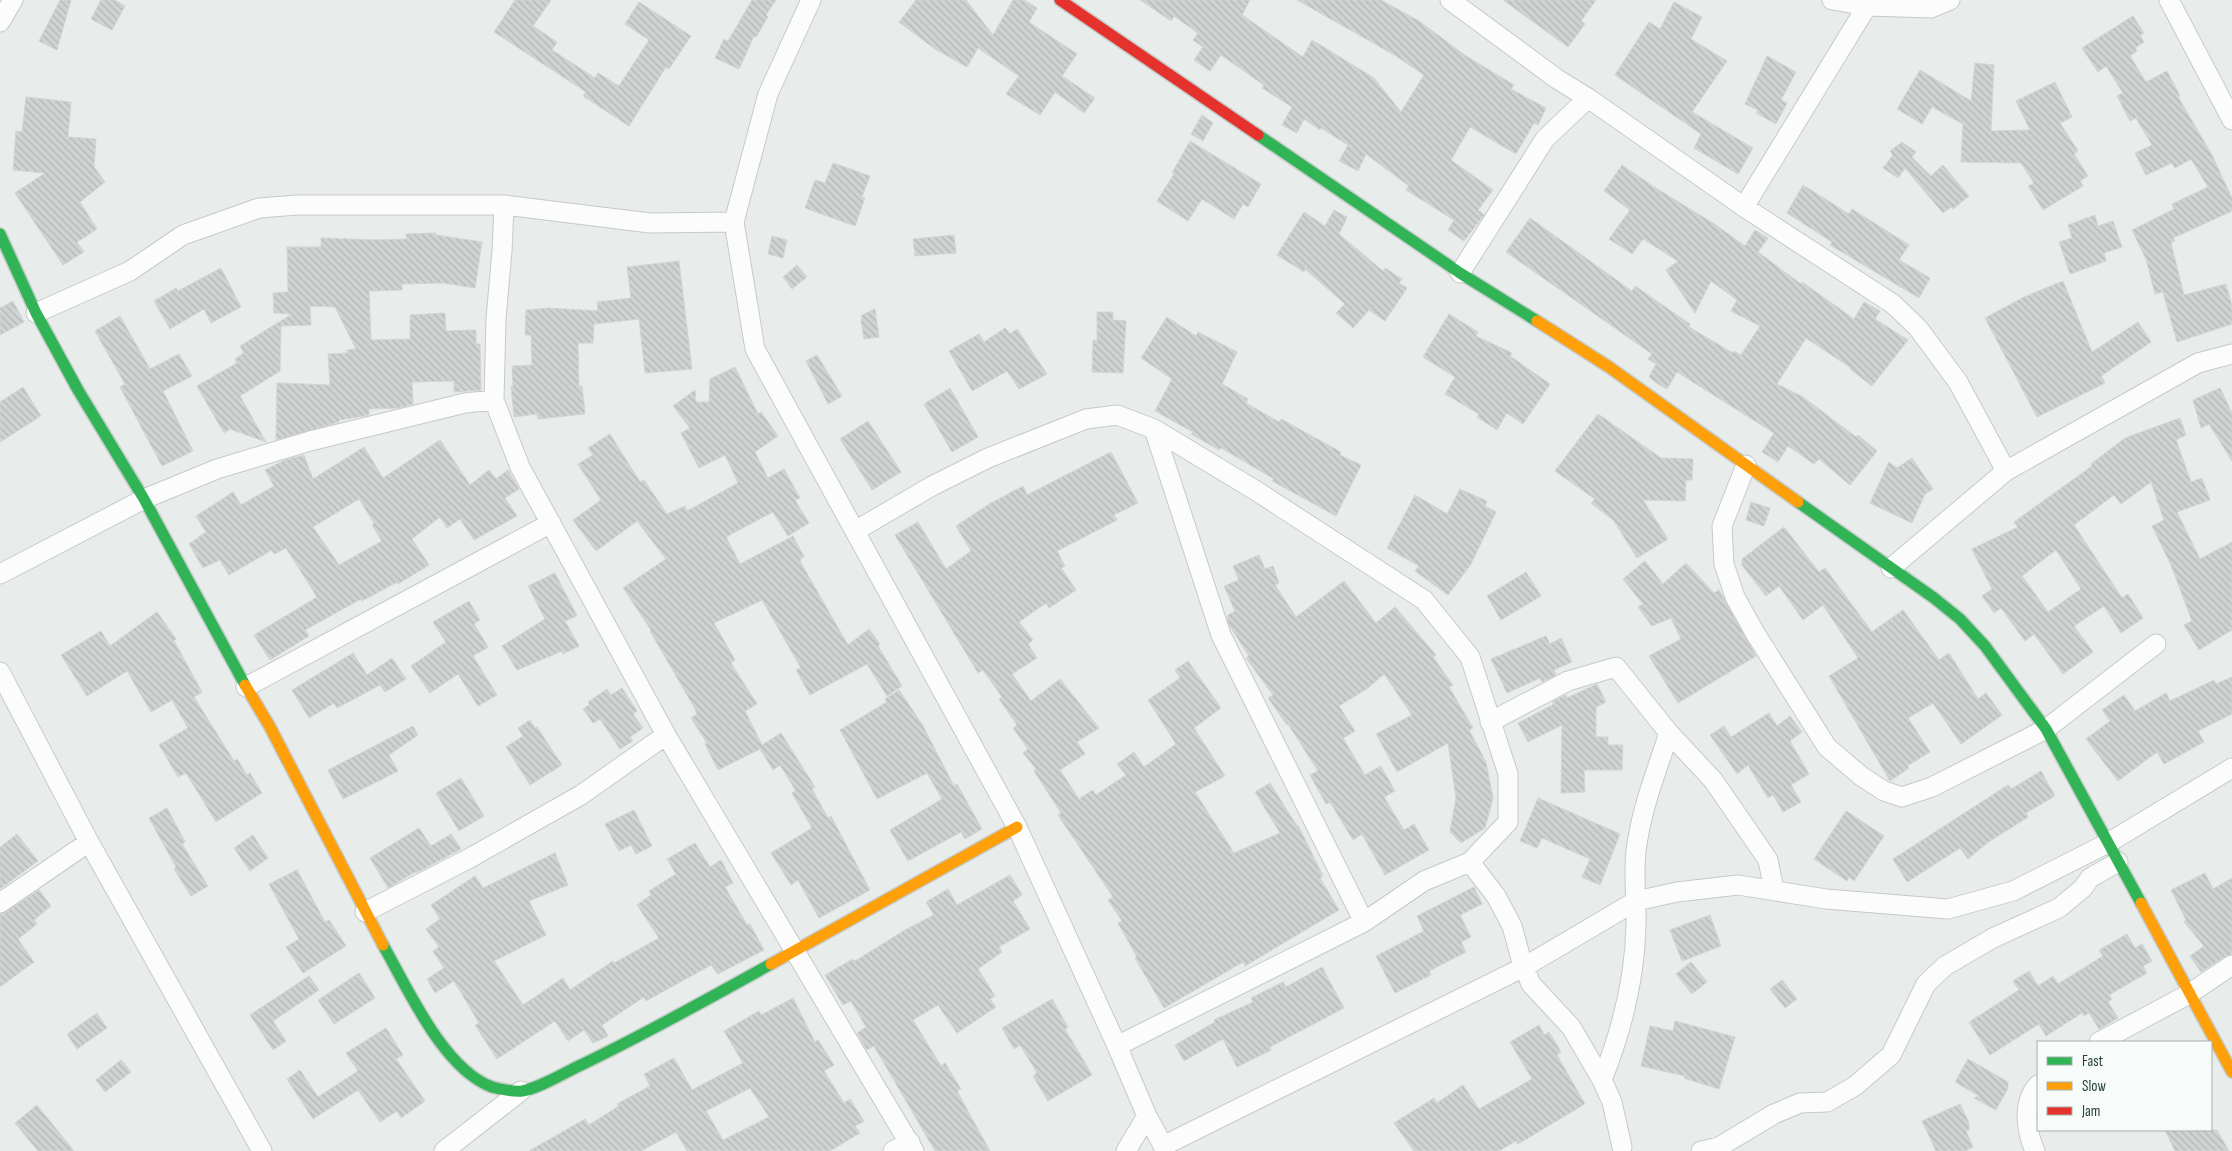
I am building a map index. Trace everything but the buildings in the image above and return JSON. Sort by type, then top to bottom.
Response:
[{"type":"street","points":[[0,22],[13,0]]},
{"type":"street","points":[[811,0],[768,94],[734,222],[755,349],[1017,827],[1147,1116],[1165,1149],[1524,967],[1636,902],[1677,892],[1738,885],[1826,898],[1948,910],[2013,891],[2108,843],[2232,768]]},
{"type":"street","points":[[1450,0],[1557,79],[1588,98],[1744,207],[1892,304],[1918,328],[1958,382],[2006,471]]},
{"type":"street","points":[[1832,0],[1867,6],[1932,8],[1950,0]]},
{"type":"street","points":[[2169,0],[2232,120]]},
{"type":"street","points":[[1068,2],[1460,273],[1610,367],[1934,598],[1960,619],[1985,646],[2046,730],[2232,1072]]},
{"type":"street","points":[[1744,207],[1867,6]]},
{"type":"street","points":[[1460,273],[1545,139],[1588,98]]},
{"type":"street","points":[[36,313],[130,271],[183,235],[259,208],[298,205],[504,205],[650,223],[734,222]]},
{"type":"street","points":[[504,205],[496,319],[494,400],[520,467],[666,735],[794,951],[906,1148]]},
{"type":"street","points":[[0,234],[36,313],[78,390],[144,499],[246,688],[270,727],[430,1030],[450,1054],[473,1076],[492,1087],[521,1091]]},
{"type":"street","points":[[1892,568],[2006,471],[2198,363],[2232,354]]},
{"type":"street","points":[[0,574],[144,499],[216,470],[310,441],[465,403],[494,400]]},
{"type":"street","points":[[854,530],[932,486],[988,458],[1086,419],[1117,415],[1154,429],[1258,492],[1424,600],[1470,657],[1508,774],[1508,822],[1470,862],[1424,881],[1364,922],[1117,1046]]},
{"type":"street","points":[[1154,429],[1221,635],[1364,922]]},
{"type":"street","points":[[1746,465],[1722,526],[1724,564],[1735,597],[1755,633],[1827,747],[1861,776],[1884,791],[1902,797],[1932,787],[2046,730],[2156,644]]},
{"type":"street","points":[[246,688],[551,523]]},
{"type":"street","points":[[1490,722],[1568,681],[1616,666],[1669,733],[1713,780],[1768,860],[1774,890]]},
{"type":"street","points":[[0,672],[89,842],[262,1151]]},
{"type":"street","points":[[1602,1080],[1615,1049],[1627,1006],[1633,968],[1637,839],[1669,733]]},
{"type":"street","points":[[366,912],[470,858],[581,795],[666,735]]},
{"type":"street","points":[[444,1151],[521,1091],[550,1080],[630,1042],[1017,827]]},
{"type":"street","points":[[0,904],[89,842]]},
{"type":"street","points":[[1470,862],[1496,896],[1508,919],[1531,984],[1571,1027],[1602,1080],[1612,1102],[1622,1150]]},
{"type":"street","points":[[1701,1151],[1719,1147],[1774,1114],[1800,1103],[1827,1102],[1855,1086],[1891,1055],[1926,984],[1945,966],[1993,938],[2059,908],[2083,888],[2090,878],[2118,862]]},
{"type":"street","points":[[2101,1041],[2189,994],[2232,965]]},
{"type":"street","points":[[2035,1151],[2029,1138],[2027,1116],[2031,1092],[2037,1086]]},
{"type":"street","points":[[1126,1151],[1147,1116]]},
{"type":"traffic: fast","points":[[1258,135],[1460,273],[1537,321]]},
{"type":"traffic: fast","points":[[0,234],[36,313],[78,390],[144,499],[245,685]]},
{"type":"traffic: fast","points":[[1798,502],[1934,598],[1960,619],[1985,646],[2046,729],[2141,903]]},
{"type":"traffic: fast","points":[[383,945],[428,1025],[458,1063],[474,1077],[492,1087],[515,1091],[536,1087],[552,1080],[653,1029],[771,964]]},
{"type":"traffic: slow","points":[[1537,321],[1609,367],[1798,502]]},
{"type":"traffic: slow","points":[[245,685],[270,727],[383,945]]},
{"type":"traffic: slow","points":[[771,964],[1017,827]]},
{"type":"traffic: slow","points":[[2141,903],[2232,1072]]},
{"type":"traffic: jam","points":[[1060,0],[1258,135]]}]
